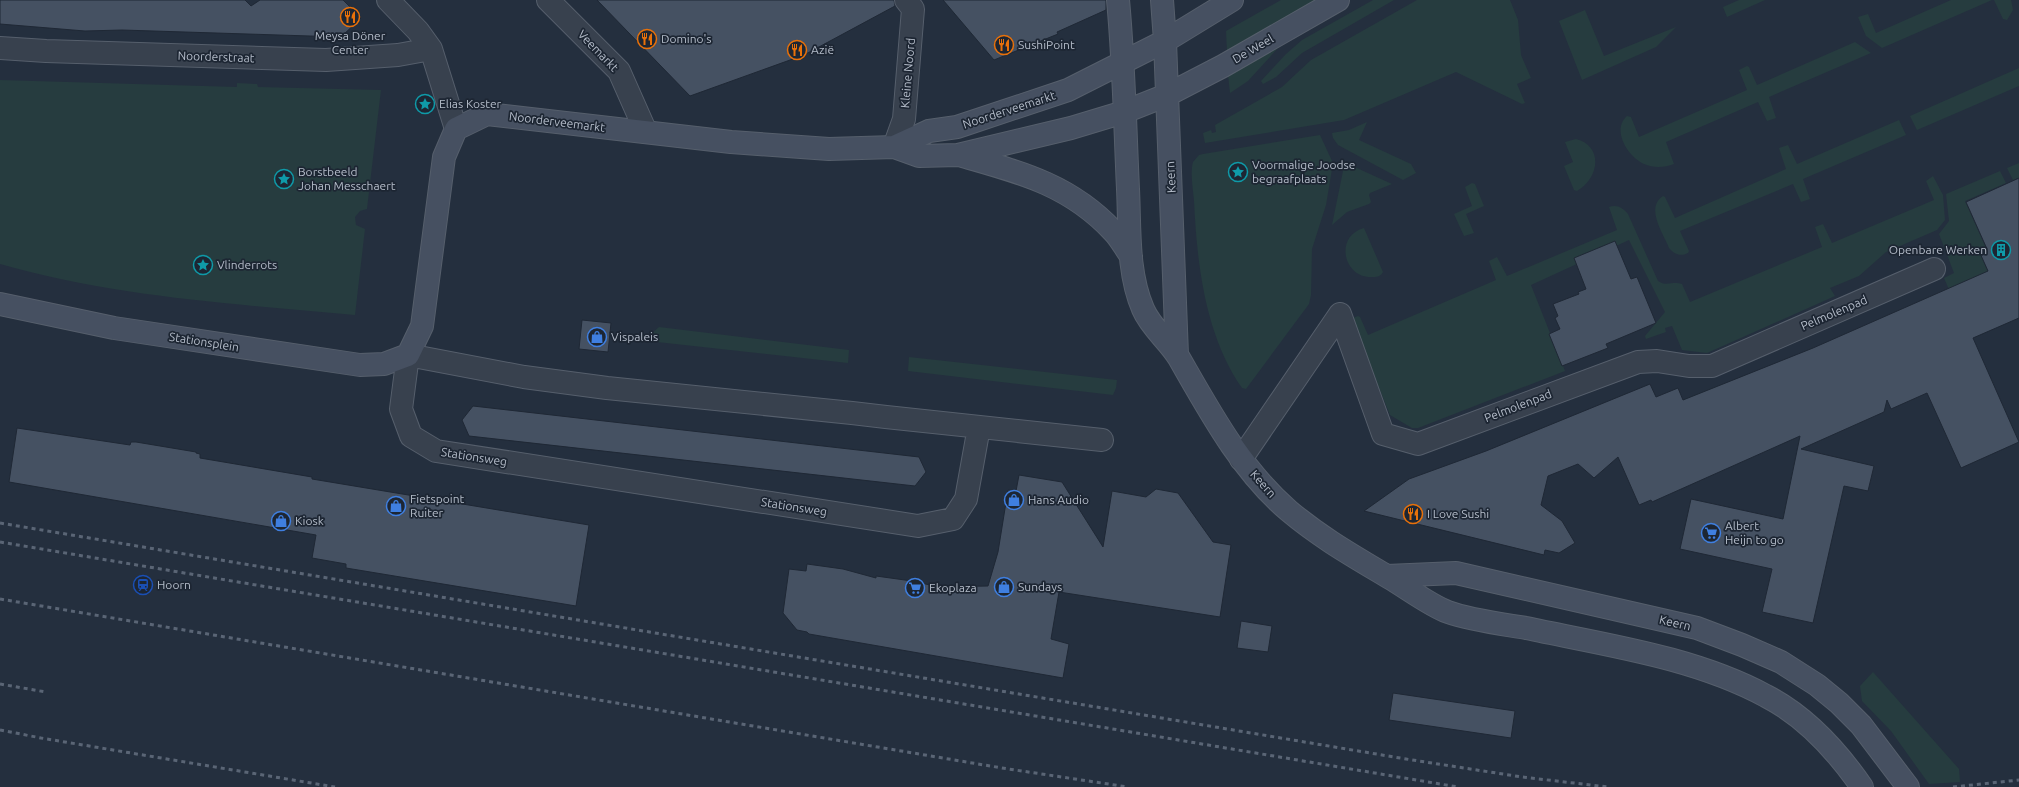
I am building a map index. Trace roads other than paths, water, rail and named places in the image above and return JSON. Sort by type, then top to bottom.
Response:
[{"type":"street","points":[[388,0],[418,30],[431,49],[456,129],[444,157],[422,326],[408,355],[524,377],[607,388],[1102,440]]},
{"type":"street","name":"Veemarkt","points":[[548,0],[619,71],[646,132]]},
{"type":"street","name":"Kleine Noord","points":[[894,147],[904,119],[906,103],[913,9],[906,0]]},
{"type":"street","name":"Keern","points":[[1118,0],[1131,256],[1144,311],[1177,355],[1194,387],[1241,459],[1262,485],[1287,509],[1324,539],[1356,560],[1387,576],[1447,612],[1616,647],[1693,666],[1724,676],[1767,696],[1799,718],[1850,769],[1862,787]]},
{"type":"street","name":"Keern","points":[[1162,0],[1165,41],[1177,355]]},
{"type":"street","points":[[1165,41],[1232,0]]},
{"type":"street","name":"De Weel","points":[[1124,112],[1167,95],[1223,66],[1338,0]]},
{"type":"street","name":"Noorderveemarkt","points":[[894,147],[929,131],[957,127],[1068,90],[1165,41]]},
{"type":"street","name":"Noorderstraat","points":[[0,48],[53,52],[326,60],[398,55],[431,49]]},
{"type":"street","name":"Noorderveemarkt","points":[[456,129],[487,114],[731,142],[829,149],[894,147],[919,156],[958,155],[1071,128],[1124,112]]},
{"type":"street","name":"Noorderveemarkt","points":[[958,155],[1030,176],[1061,189],[1094,212],[1114,232],[1131,256]]},
{"type":"street","name":"Pelmolenpad","points":[[1241,459],[1340,314],[1383,434],[1418,444],[1638,362],[1657,361],[1689,366],[1712,366],[1934,269]]},
{"type":"street","name":"Stationsplein","points":[[0,304],[114,328],[360,365],[384,364],[408,355]]},
{"type":"street","name":"Stationsweg","points":[[408,355],[401,409],[411,436],[436,451],[918,526],[953,519],[966,499],[979,427]]},
{"type":"street","name":"Keern","points":[[1387,576],[1456,573],[1698,628],[1742,645],[1781,662],[1817,685],[1839,703],[1862,725],[1908,787]]},
{"type":"railway","points":[[0,523],[1406,759],[1522,777],[1608,787]]},
{"type":"railway","points":[[0,542],[1458,787]]},
{"type":"railway","points":[[0,599],[1002,768],[1128,787]]},
{"type":"railway","points":[[0,684],[46,692]]},
{"type":"railway","points":[[0,730],[335,787]]},
{"type":"railway","points":[[1953,787],[2019,780]]},
{"type":"place","name":"Meysa Döner Center","points":[[350,17]]},
{"type":"place","name":"Domino's","points":[[647,39]]},
{"type":"place","name":"SushiPoint","points":[[1004,45]]},
{"type":"place","name":"Azië","points":[[797,50]]},
{"type":"place","name":"Elias Koster","points":[[425,104]]},
{"type":"place","name":"Voormalige Joodse begraafplaats","points":[[1238,172]]},
{"type":"place","name":"Borstbeeld Johan Messchaert","points":[[284,179]]},
{"type":"place","name":"Openbare Werken","points":[[2001,250]]},
{"type":"place","name":"Vlinderrots","points":[[203,265]]},
{"type":"place","name":"Vispaleis","points":[[597,337]]},
{"type":"place","name":"Hans Audio","points":[[1014,500]]},
{"type":"place","name":"Fietspoint Ruiter","points":[[396,506]]},
{"type":"place","name":"I Love Sushi","points":[[1413,514]]},
{"type":"place","name":"Kiosk","points":[[281,521]]},
{"type":"place","name":"Albert Heijn to go","points":[[1711,533]]},
{"type":"place","name":"Hoorn","points":[[143,585]]},
{"type":"place","name":"Sundays","points":[[1004,587]]},
{"type":"place","name":"Ekoplaza","points":[[915,588]]}]
